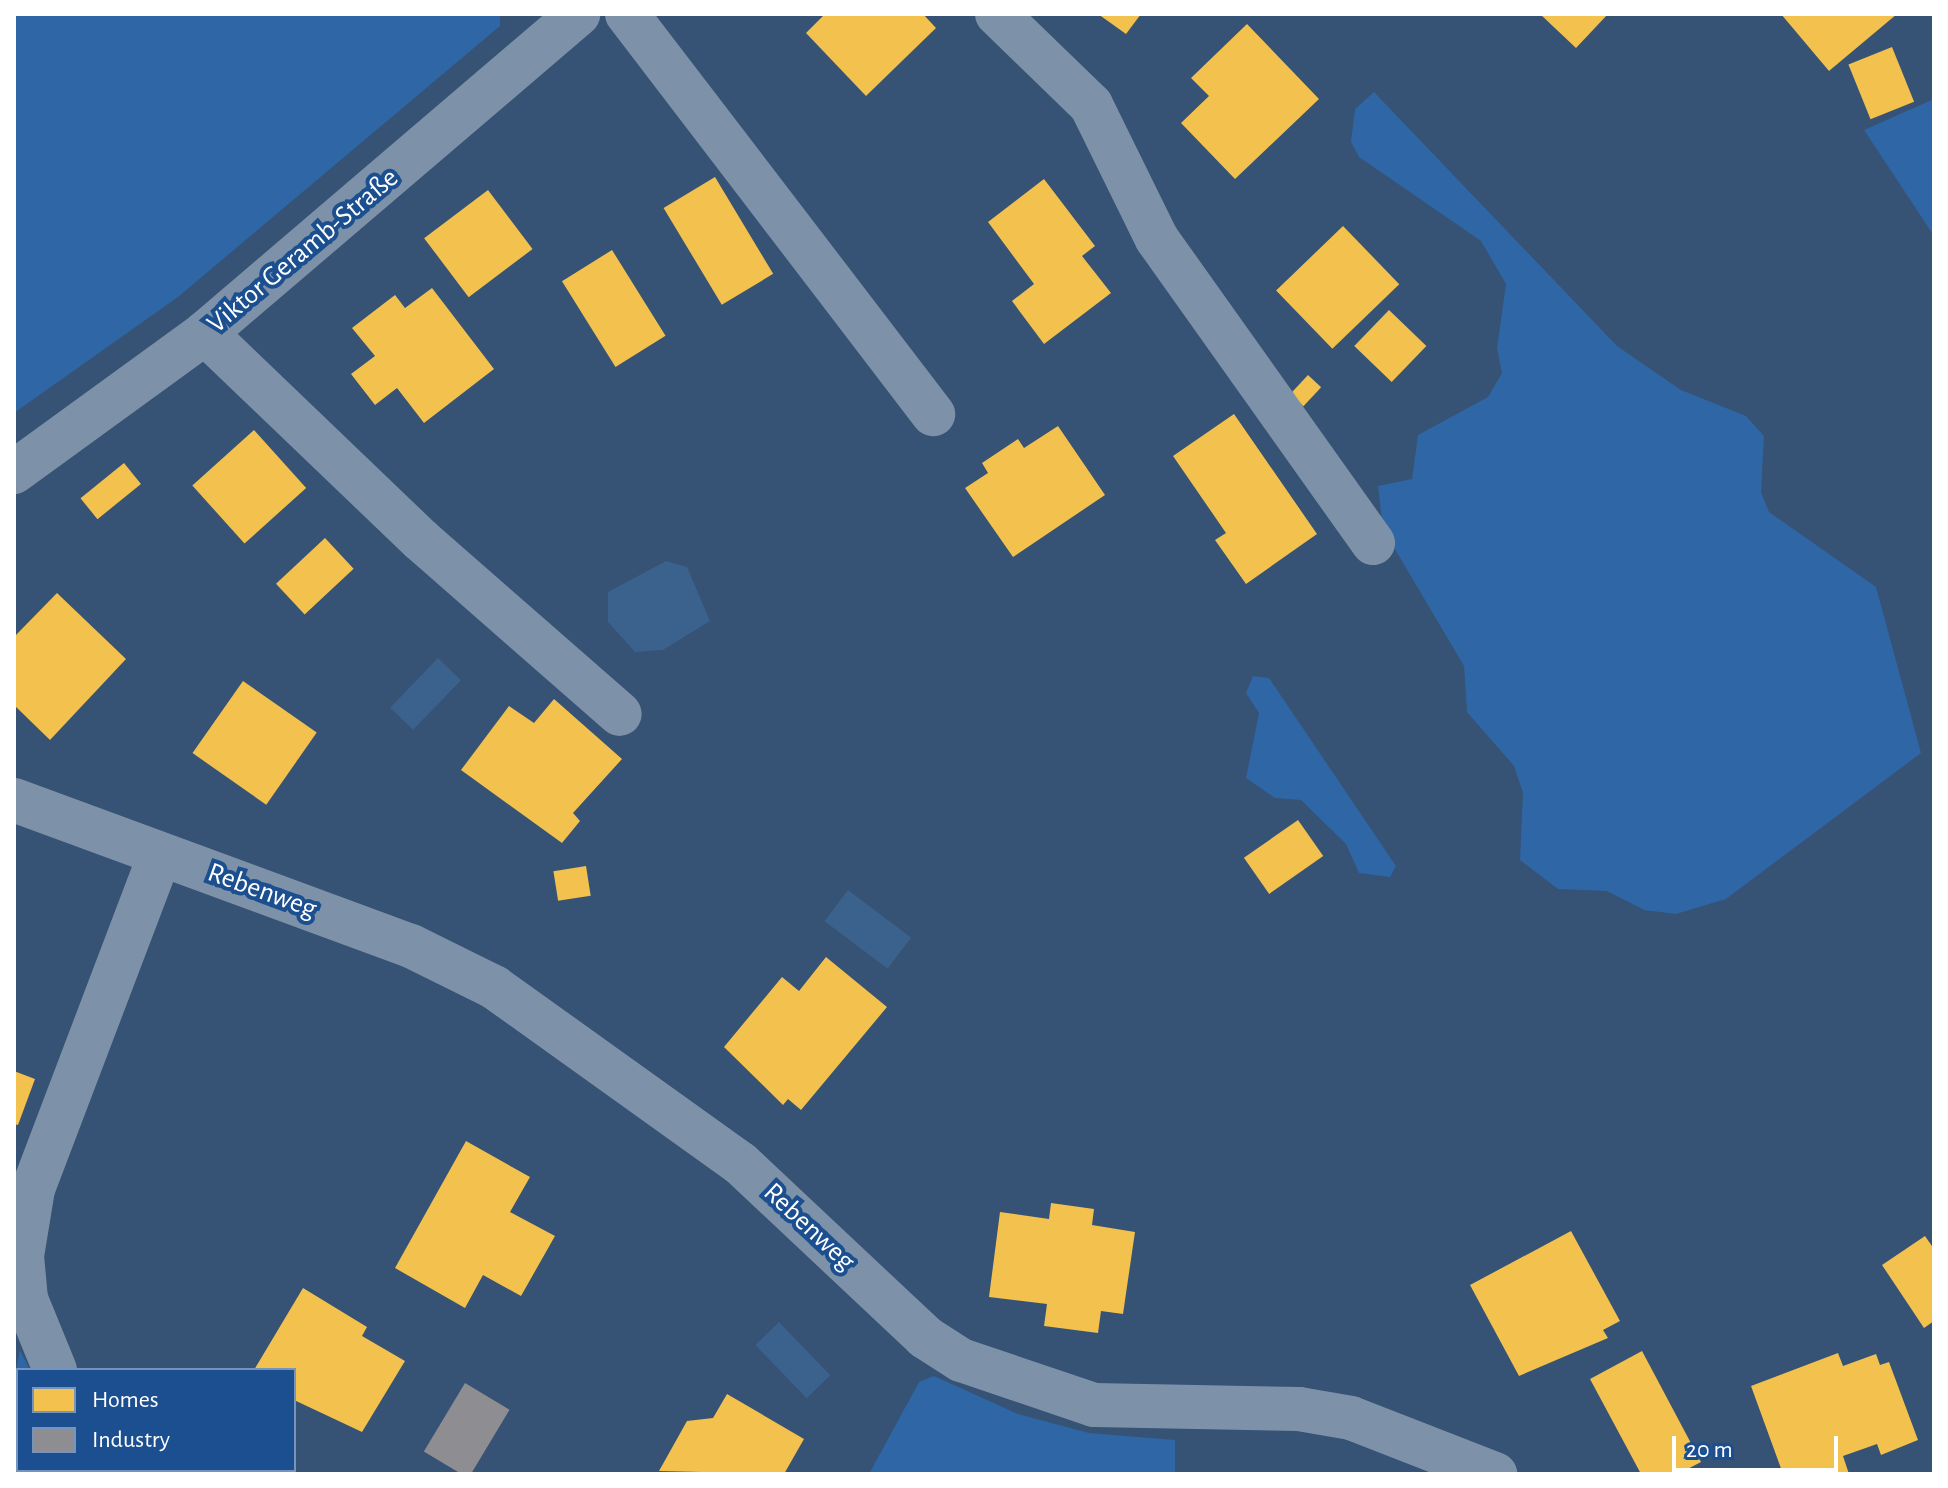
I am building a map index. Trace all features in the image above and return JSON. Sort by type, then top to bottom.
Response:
[{"type":"street","name":"Viktor Geramb-Straße","points":[[14,472],[205,333],[578,14]]},
{"type":"street","points":[[627,14],[933,414]]},
{"type":"street","points":[[997,14],[1091,105],[1157,239],[1373,543]]},
{"type":"street","points":[[205,333],[421,540],[620,714]]},
{"type":"street","name":"Rebenweg","points":[[14,800],[411,946],[494,987],[740,1163],[925,1337],[961,1360],[1094,1405],[1299,1409],[1351,1418],[1495,1474]]},
{"type":"street","points":[[54,1368],[26,1299],[22,1256],[33,1189],[160,854]]},
{"type":"shaded area","points":[[14,14],[500,14],[500,26],[178,297],[14,413]]},
{"type":"shaded area","points":[[1374,92],[1617,346],[1681,390],[1746,416],[1764,436],[1761,492],[1769,512],[1876,587],[1921,753],[1726,899],[1676,914],[1644,910],[1607,891],[1558,889],[1520,860],[1523,793],[1514,766],[1467,712],[1464,666],[1383,529],[1378,486],[1412,479],[1418,435],[1488,397],[1502,373],[1497,348],[1506,284],[1481,241],[1359,157],[1351,142],[1355,109]]},
{"type":"shaded area","points":[[1934,99],[1934,236],[1864,130]]},
{"type":"shaded area","points":[[666,561],[687,567],[710,621],[663,650],[635,652],[608,622],[608,592]]},
{"type":"shaded area","points":[[438,658],[461,680],[413,730],[390,708]]},
{"type":"shaded area","points":[[1253,676],[1269,678],[1396,866],[1390,877],[1359,873],[1346,844],[1301,800],[1275,798],[1246,778],[1259,713],[1246,693]]},
{"type":"shaded area","points":[[848,890],[911,938],[888,969],[825,921]]},
{"type":"shaded area","points":[[779,1322],[830,1375],[807,1398],[755,1345]]},
{"type":"shaded area","points":[[20,1350],[29,1368],[16,1368]]},
{"type":"shaded area","points":[[16,1369],[16,1472],[149,1474],[14,1474]]},
{"type":"shaded area","points":[[934,1376],[1018,1414],[1089,1433],[1175,1440],[1175,1474],[869,1474],[919,1382]]},
{"type":"building: Homes","points":[[825,14],[923,14],[936,28],[866,96],[806,33]]},
{"type":"building: Homes","points":[[1098,14],[1141,14],[1126,34]]},
{"type":"building: Homes","points":[[1540,14],[1608,14],[1576,48]]},
{"type":"building: Homes","points":[[1781,14],[1897,14],[1829,71]]},
{"type":"building: Homes","points":[[1247,24],[1319,99],[1235,179],[1181,123],[1209,96],[1191,78]]},
{"type":"building: Homes","points":[[1892,47],[1914,102],[1871,119],[1848,65]]},
{"type":"building: Homes","points":[[715,177],[773,274],[722,305],[664,208]]},
{"type":"building: Homes","points":[[1044,179],[1095,246],[1082,256],[1111,293],[1044,344],[1012,301],[1034,284],[988,222]]},
{"type":"building: Homes","points":[[488,190],[533,249],[469,297],[424,238]]},
{"type":"building: Homes","points":[[1343,226],[1399,284],[1332,349],[1276,291]]},
{"type":"building: Homes","points":[[612,250],[666,336],[615,367],[562,281]]},
{"type":"building: Homes","points":[[432,288],[494,369],[424,423],[397,388],[375,405],[351,374],[375,356],[352,328],[395,295],[405,308]]},
{"type":"building: Homes","points":[[1389,310],[1426,346],[1392,382],[1354,346]]},
{"type":"building: Homes","points":[[1308,375],[1321,387],[1303,406],[1290,394]]},
{"type":"building: Homes","points":[[1234,414],[1317,534],[1246,584],[1215,540],[1226,533],[1173,456]]},
{"type":"building: Homes","points":[[1058,426],[1105,495],[1013,557],[965,488],[988,473],[982,463],[1018,439],[1024,448]]},
{"type":"building: Homes","points":[[254,430],[306,488],[245,544],[192,486]]},
{"type":"building: Homes","points":[[124,463],[141,484],[97,519],[80,498]]},
{"type":"building: Homes","points":[[325,538],[354,569],[305,614],[276,584]]},
{"type":"building: Homes","points":[[57,593],[126,659],[50,740],[14,705],[14,637]]},
{"type":"building: Homes","points":[[243,681],[317,733],[266,805],[193,753]]},
{"type":"building: Homes","points":[[554,699],[622,759],[573,813],[580,821],[562,843],[461,770],[509,706],[534,723]]},
{"type":"building: Homes","points":[[1298,820],[1323,856],[1269,894],[1244,858]]},
{"type":"building: Homes","points":[[586,866],[591,896],[558,901],[553,871]]},
{"type":"building: Homes","points":[[826,957],[887,1007],[801,1110],[788,1099],[783,1105],[724,1047],[782,977],[799,991]]},
{"type":"building: Homes","points":[[14,1071],[35,1079],[18,1125],[14,1124]]},
{"type":"building: Homes","points":[[466,1141],[530,1177],[510,1212],[555,1236],[521,1296],[483,1275],[465,1308],[395,1268]]},
{"type":"building: Homes","points":[[1051,1203],[1094,1209],[1092,1225],[1135,1232],[1123,1314],[1101,1311],[1098,1333],[1044,1326],[1047,1304],[989,1297],[1000,1212],[1049,1219]]},
{"type":"building: Homes","points":[[1571,1231],[1620,1321],[1603,1330],[1608,1338],[1519,1376],[1470,1285]]},
{"type":"building: Homes","points":[[1925,1236],[1934,1249],[1934,1321],[1924,1328],[1882,1265]]},
{"type":"building: Homes","points":[[303,1288],[367,1327],[362,1336],[405,1361],[362,1432],[296,1401],[296,1368],[255,1368]]},
{"type":"building: Homes","points":[[1642,1351],[1701,1462],[1678,1474],[1641,1474],[1590,1379]]},
{"type":"building: Homes","points":[[1838,1353],[1843,1366],[1876,1354],[1880,1365],[1889,1362],[1918,1440],[1881,1455],[1877,1444],[1843,1456],[1849,1474],[1783,1474],[1751,1386]]},
{"type":"building: Homes","points":[[727,1394],[804,1439],[784,1474],[659,1471],[687,1421],[713,1418]]},
{"type":"building: Industry","points":[[465,1383],[510,1410],[471,1474],[461,1474],[424,1452]]}]
